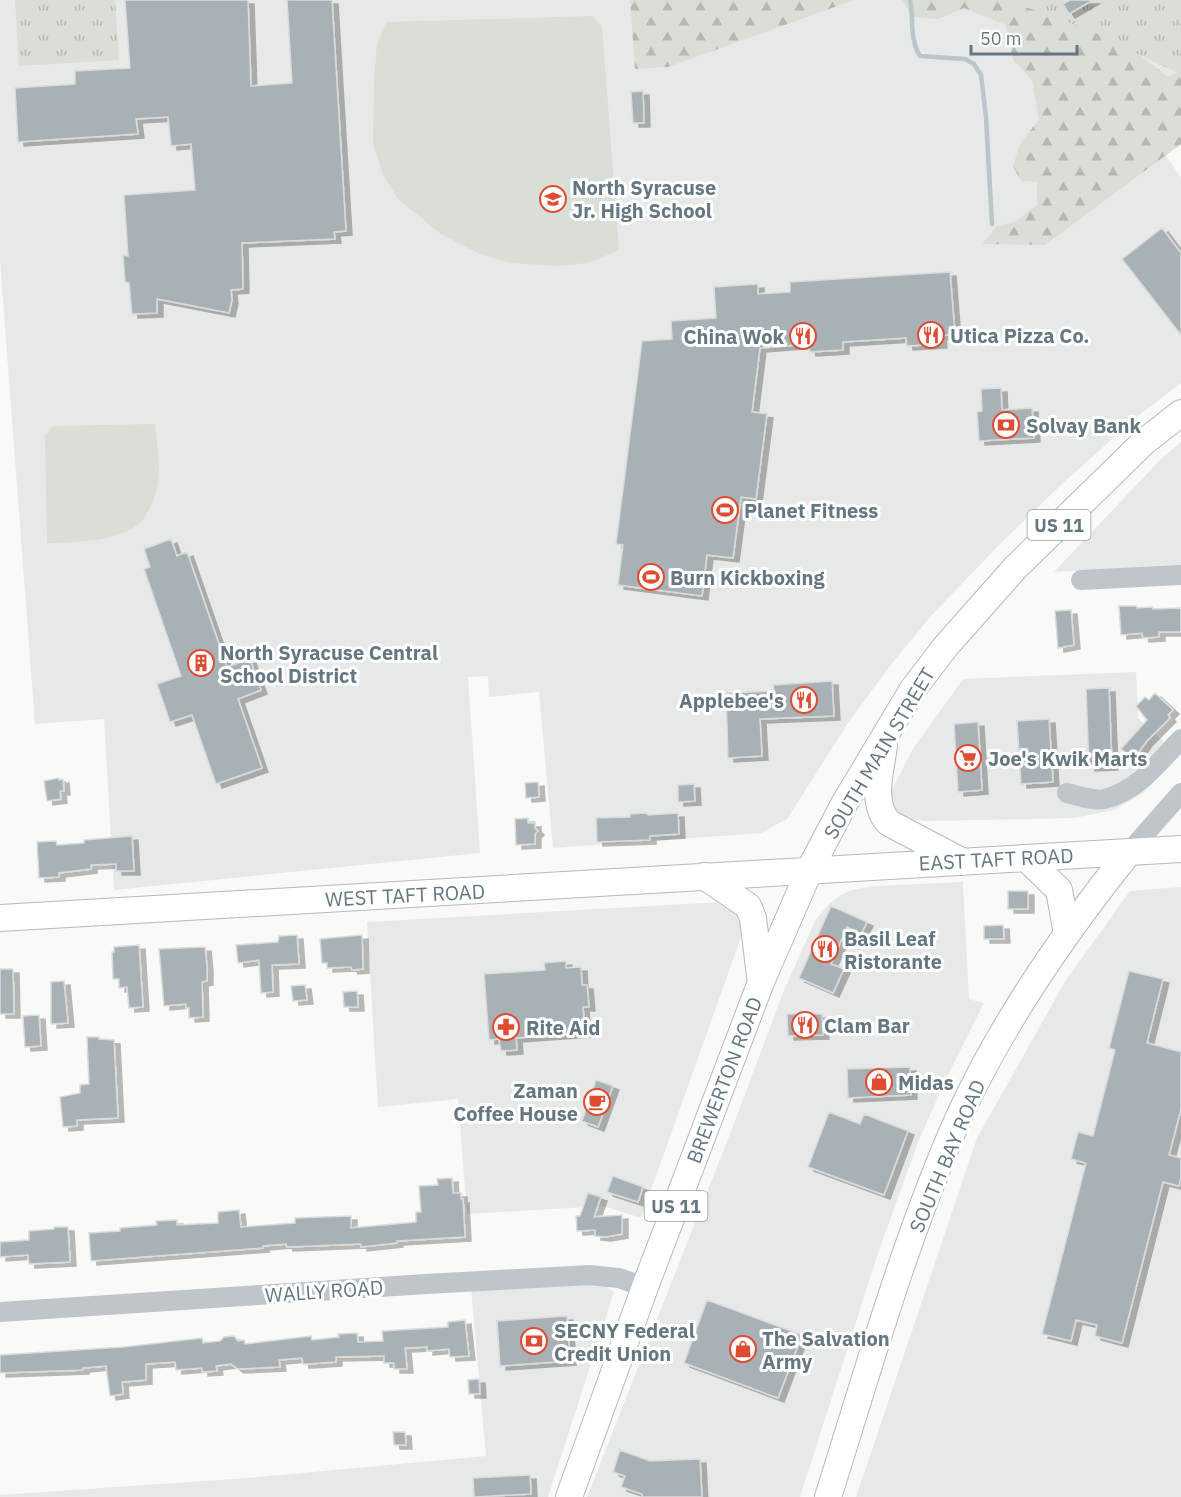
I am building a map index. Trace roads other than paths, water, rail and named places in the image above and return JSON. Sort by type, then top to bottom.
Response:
[{"type":"main road","name":"SOUTH MAIN STREET","points":[[810,869],[844,804],[887,732],[913,690],[946,646],[1015,568],[1144,442],[1181,413]]},
{"type":"main road","points":[[887,732],[878,786],[880,810],[883,817],[889,824],[963,862]]},
{"type":"main road","name":"EAST TAFT ROAD","points":[[810,869],[1181,849]]},
{"type":"main road","name":"SOUTH BAY ROAD","points":[[828,1497],[928,1192],[959,1118],[1000,1041],[1067,934],[1129,852]]},
{"type":"main road","points":[[1026,858],[1059,890],[1067,934]]},
{"type":"main road","name":"WEST TAFT ROAD","points":[[0,918],[465,892],[810,869]]},
{"type":"main road","name":"BREWERTON ROAD","points":[[569,1497],[645,1287],[761,982],[810,869]]},
{"type":"main road","points":[[704,876],[748,906],[753,918],[761,982]]},
{"type":"street","points":[[1080,580],[1181,575]]},
{"type":"street","points":[[1067,794],[1105,799],[1125,790],[1143,779],[1181,739]]},
{"type":"street","name":"SOUTH BAY ROAD","points":[[1129,852],[1181,793]]},
{"type":"street","name":"WALLY ROAD","points":[[0,1312],[589,1275],[619,1278],[645,1287]]},
{"type":"waterway","points":[[910,0],[914,42],[920,56],[965,59],[974,64],[981,75],[986,117],[992,224]]},
{"type":"place","name":"North Syracuse Jr. High School","points":[[553,199]]},
{"type":"place","name":"Utica Pizza Co.","points":[[931,335]]},
{"type":"place","name":"China Wok","points":[[803,336]]},
{"type":"place","name":"Solvay Bank","points":[[1006,425]]},
{"type":"place","name":"Planet Fitness","points":[[725,510]]},
{"type":"place","name":"Burn Kickboxing","points":[[651,577]]},
{"type":"place","name":"North Syracuse Central School District","points":[[201,663]]},
{"type":"place","name":"Applebee's","points":[[804,700]]},
{"type":"place","name":"Joe's Kwik Marts","points":[[968,758]]},
{"type":"place","name":"Basil Leaf Ristorante","points":[[825,949]]},
{"type":"place","name":"Clam Bar","points":[[805,1025]]},
{"type":"place","name":"Rite Aid","points":[[506,1027]]},
{"type":"place","name":"Midas","points":[[879,1082]]},
{"type":"place","name":"Zaman Coffee House","points":[[597,1102]]},
{"type":"place","name":"SECNY Federal Credit Union","points":[[534,1341]]},
{"type":"place","name":"The Salvation Army","points":[[743,1349]]}]
